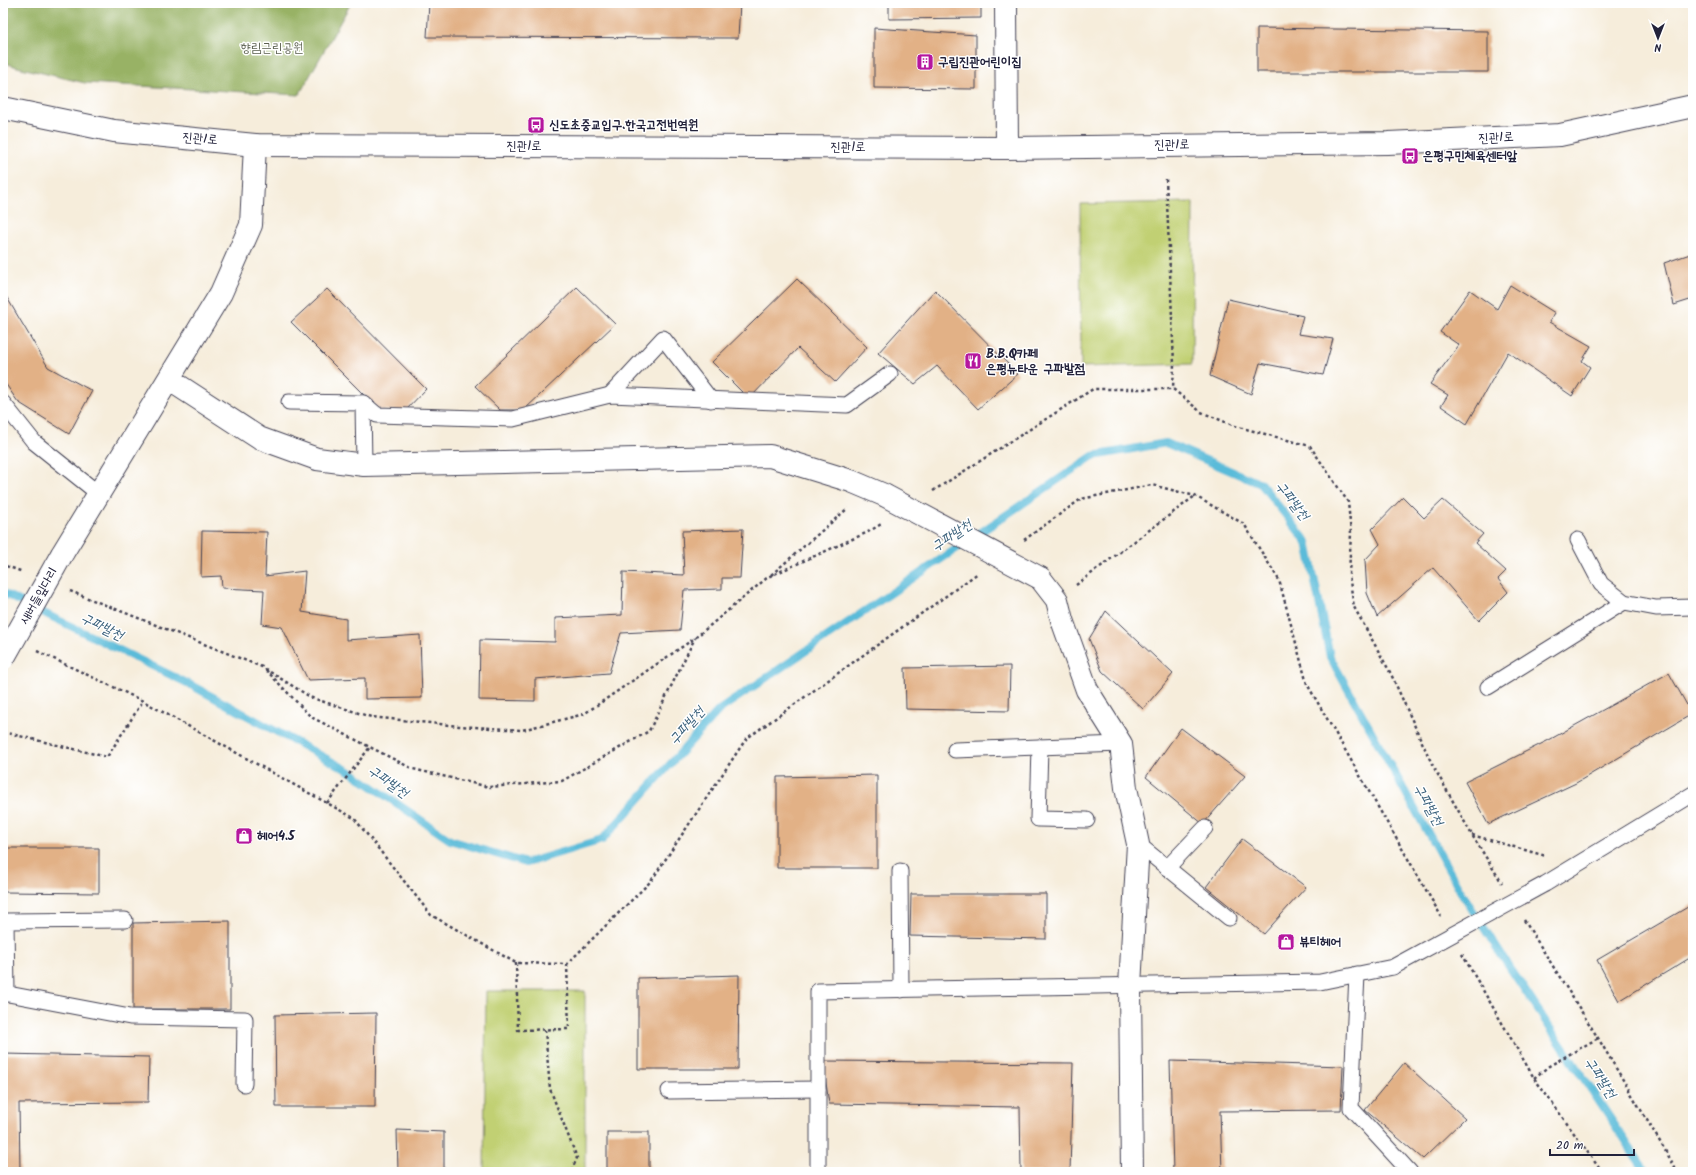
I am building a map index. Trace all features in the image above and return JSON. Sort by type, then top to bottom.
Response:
[{"type":"street","points":[[1006,3],[1007,148]]},
{"type":"street","name":"진관1로","points":[[3,108],[114,131],[255,144],[1007,148],[1388,143],[1560,135],[1693,106]]},
{"type":"street","name":"새버들잎다리","points":[[3,659],[62,554],[170,380],[221,293],[251,225],[255,144]]},
{"type":"street","points":[[170,380],[259,438],[317,459],[364,465],[770,456],[851,481],[884,494],[1040,578],[1056,600],[1087,690],[1121,744],[1126,788],[1138,844],[1130,986],[1132,1172]]},
{"type":"lane","points":[[610,396],[663,338],[711,400]]},
{"type":"lane","points":[[289,402],[363,403],[377,415],[513,419],[610,396],[847,405],[890,374]]},
{"type":"lane","points":[[3,403],[34,442],[100,494]]},
{"type":"lane","points":[[363,403],[364,465]]},
{"type":"lane","points":[[1578,540],[1601,584],[1624,602],[1656,608],[1693,607]]},
{"type":"lane","points":[[1488,687],[1624,602]]},
{"type":"lane","points":[[955,750],[1121,744]]},
{"type":"lane","points":[[1040,747],[1038,819],[1087,820]]},
{"type":"lane","points":[[818,1172],[818,991],[1320,982],[1393,967],[1545,884],[1693,794]]},
{"type":"lane","points":[[1167,868],[1205,828]]},
{"type":"lane","points":[[1138,844],[1229,918]]},
{"type":"lane","points":[[900,871],[901,990]]},
{"type":"lane","points":[[125,920],[6,921],[5,994],[130,1017],[245,1019],[244,1084]]},
{"type":"lane","points":[[1357,974],[1351,1108],[1410,1172]]},
{"type":"lane","points":[[669,1091],[818,1089]]},
{"type":"path","points":[[1166,179],[1174,364],[1173,389]]},
{"type":"path","points":[[928,494],[1093,389],[1173,389],[1201,412],[1235,426],[1310,446],[1348,502],[1351,533],[1349,575],[1354,607],[1391,674],[1432,764],[1472,835],[1506,889]]},
{"type":"path","points":[[1023,540],[1081,499],[1152,485],[1195,496],[1244,524],[1279,580],[1307,684],[1442,919]]},
{"type":"path","points":[[1076,585],[1195,496]]},
{"type":"path","points":[[64,589],[262,667],[312,698],[371,717],[458,726],[522,730],[584,714],[695,638],[854,503]]},
{"type":"path","points":[[768,577],[868,532],[888,519]]},
{"type":"path","points":[[3,561],[6,566],[28,574]]},
{"type":"path","points":[[31,648],[143,701],[354,818],[431,915],[516,963],[567,964],[651,881],[746,739],[978,573]]},
{"type":"path","points":[[262,667],[311,717],[413,769],[489,787],[562,782],[649,731],[695,638]]},
{"type":"path","points":[[3,732],[107,757],[143,701]]},
{"type":"path","points":[[327,803],[370,747]]},
{"type":"path","points":[[1472,835],[1550,858]]},
{"type":"path","points":[[1522,916],[1598,1038],[1678,1172]]},
{"type":"path","points":[[1462,954],[1534,1078],[1602,1172]]},
{"type":"path","points":[[516,963],[518,1030],[568,1029],[567,964]]},
{"type":"path","points":[[545,1030],[550,1089],[577,1158],[571,1172]]},
{"type":"path","points":[[1534,1078],[1549,1066],[1598,1038]]},
{"type":"green space","name":"향림근린공원","points":[[3,3],[351,3],[299,95],[85,83],[17,67],[3,62]]},
{"type":"green space","points":[[1193,202],[1192,364],[1081,367],[1080,204]]},
{"type":"green space","points":[[486,991],[585,991],[585,1172],[484,1172]]},
{"type":"building","points":[[429,3],[740,3],[738,38],[427,37]]},
{"type":"building","points":[[889,3],[981,3],[981,18],[889,19]]},
{"type":"building","name":"구립진관어린이집","points":[[874,28],[976,35],[976,89],[874,88]]},
{"type":"building","points":[[1257,28],[1488,31],[1488,72],[1257,72]]},
{"type":"building","points":[[1693,253],[1693,299],[1674,305],[1664,263]]},
{"type":"building","points":[[797,279],[867,347],[835,382],[798,348],[749,399],[712,362]]},
{"type":"building","points":[[1510,285],[1555,313],[1549,322],[1591,346],[1582,361],[1590,367],[1572,396],[1508,352],[1467,424],[1441,406],[1448,395],[1430,384],[1459,345],[1440,332],[1470,290],[1497,309]]},
{"type":"building","points":[[577,287],[615,324],[524,410],[500,410],[475,386]]},
{"type":"building","points":[[327,289],[426,389],[405,411],[379,410],[291,322]]},
{"type":"building","points":[[935,290],[1018,374],[978,409],[937,366],[915,384],[878,353]]},
{"type":"building","points":[[3,291],[48,367],[92,391],[69,434],[18,402],[3,380]]},
{"type":"building","points":[[1228,299],[1303,316],[1298,334],[1333,339],[1323,375],[1260,363],[1251,394],[1210,376]]},
{"type":"building","points":[[1403,497],[1424,518],[1443,500],[1483,534],[1475,543],[1506,571],[1498,579],[1508,592],[1479,621],[1433,568],[1377,617],[1367,593],[1365,560],[1380,544],[1372,529]]},
{"type":"building","points":[[743,529],[740,578],[722,578],[722,589],[684,590],[680,630],[621,633],[609,673],[535,679],[535,701],[479,700],[480,640],[555,642],[555,618],[622,615],[623,572],[684,575],[682,531]]},
{"type":"building","points":[[202,531],[267,532],[265,576],[305,571],[302,612],[346,619],[346,640],[420,635],[422,698],[365,699],[365,678],[308,680],[282,627],[262,624],[264,590],[222,588],[221,576],[201,577]]},
{"type":"building","points":[[1106,611],[1173,674],[1143,709],[1102,671],[1089,639]]},
{"type":"building","points":[[1010,666],[1009,711],[906,709],[905,668]]},
{"type":"building","points":[[1669,673],[1692,714],[1576,783],[1488,824],[1465,782],[1549,740]]},
{"type":"building","points":[[1181,728],[1245,776],[1203,824],[1146,777]]},
{"type":"building","points":[[877,775],[877,868],[777,868],[777,777]]},
{"type":"building","points":[[1242,839],[1306,887],[1264,934],[1206,887]]},
{"type":"building","points":[[3,848],[99,848],[99,893],[3,892]]},
{"type":"building","points":[[911,894],[1046,894],[1046,939],[910,936]]},
{"type":"building","points":[[1693,904],[1693,956],[1619,1001],[1597,960]]},
{"type":"building","points":[[230,921],[230,1009],[133,1009],[133,923]]},
{"type":"building","points":[[739,975],[738,1069],[638,1069],[638,978]]},
{"type":"building","points":[[376,1013],[375,1107],[276,1107],[275,1015]]},
{"type":"building","points":[[3,1054],[149,1057],[148,1102],[19,1103],[20,1172],[3,1172]]},
{"type":"building","points":[[823,1061],[1073,1063],[1070,1172],[1021,1172],[1020,1107],[829,1104]]},
{"type":"building","points":[[1170,1061],[1343,1066],[1341,1110],[1220,1111],[1222,1172],[1173,1172]]},
{"type":"building","points":[[1404,1063],[1465,1118],[1423,1159],[1365,1110]]},
{"type":"building","points":[[397,1130],[444,1132],[444,1172],[398,1172]]},
{"type":"building","points":[[607,1132],[649,1132],[649,1172],[607,1172]]},
{"type":"waterway","name":"구파발천","points":[[3,593],[189,684],[351,772],[450,840],[526,863],[602,840],[719,710],[1093,456],[1166,443],[1261,484],[1307,542],[1330,657],[1461,892],[1646,1172]]},
{"type":"place","name":"구립진관어린이집","points":[[925,62]]},
{"type":"place","name":"신도초중교입구.한국고전번역원","points":[[536,125]]},
{"type":"place","name":"은평구민체육센터앞","points":[[1410,156]]},
{"type":"place","name":"B.B.Q카페 은평뉴타운 구파발점","points":[[973,361]]},
{"type":"place","name":"헤어4.5","points":[[244,836]]},
{"type":"place","name":"뷰티헤어","points":[[1286,942]]}]
